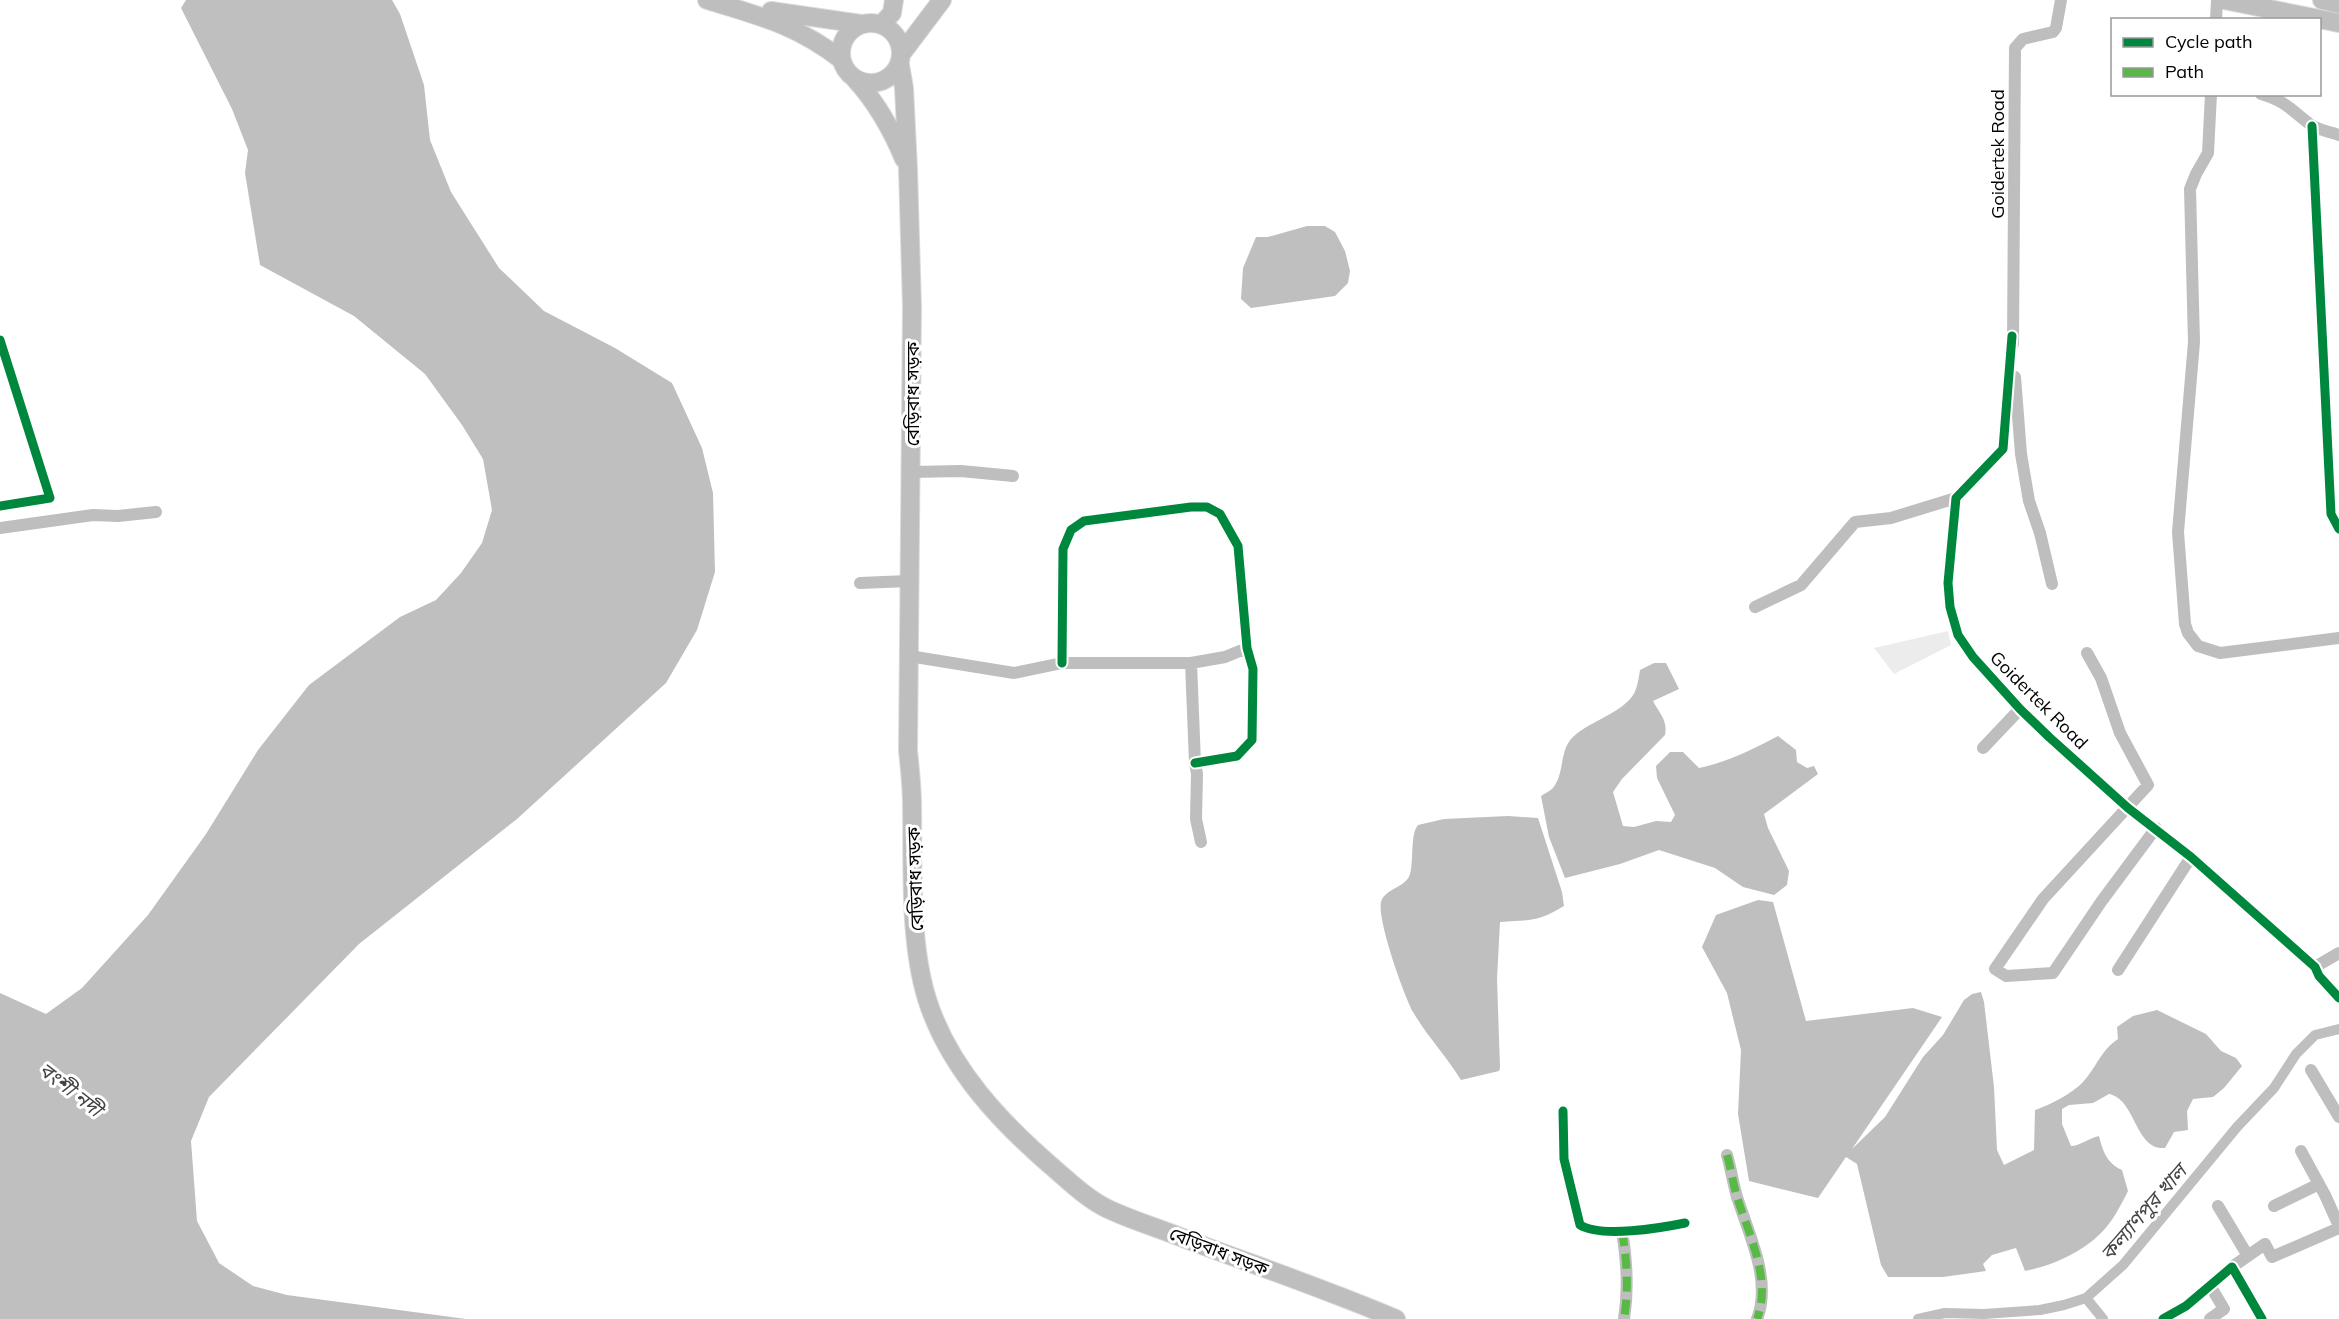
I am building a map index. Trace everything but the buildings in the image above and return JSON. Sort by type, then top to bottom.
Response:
[{"type":"highway","points":[[706,0],[773,20],[799,31],[842,60]]},
{"type":"highway","points":[[728,0],[794,15],[861,24],[872,22],[882,24],[897,35],[901,59]]},
{"type":"highway","points":[[882,24],[892,13],[894,0]]},
{"type":"highway","points":[[861,24],[847,34],[841,51],[842,60],[849,74],[855,79],[865,83],[876,83],[886,80],[894,73],[901,59],[942,0]]},
{"type":"highway","points":[[2224,0],[2314,18]]},
{"type":"highway","points":[[2322,0],[2339,4]]},
{"type":"highway","points":[[2321,19],[2339,23]]},
{"type":"highway","name":"বেড়িবাধ সড়ক","points":[[901,59],[908,169],[912,307],[912,472],[908,581],[908,751],[912,802],[912,889],[920,960],[927,998],[936,1021],[959,1067],[975,1089],[1036,1154],[1107,1208],[1396,1319]]},
{"type":"highway","name":"বেড়িবাধ সড়ক","points":[[855,79],[882,116],[908,169]]},
{"type":"street","name":"Goidertek Road","points":[[2061,0],[2056,28],[2053,32],[2023,39],[2015,48],[2016,193],[2012,336],[2003,449],[1956,498],[1948,584],[1953,616],[1959,635],[1973,657],[2019,710],[2128,808],[2191,856],[2315,967],[2319,976],[2339,998]]},
{"type":"street","points":[[2216,18],[2217,0]]},
{"type":"street","points":[[2211,96],[2208,153],[2190,189],[2194,342],[2178,532],[2185,624],[2188,633],[2198,646],[2220,653],[2339,638]]},
{"type":"street","points":[[2268,96],[2299,113],[2312,126],[2339,135]]},
{"type":"street","points":[[2312,126],[2331,514],[2339,529]]},
{"type":"street","name":"Goidertek Road","points":[[2012,336],[2021,454],[2029,501],[2040,533],[2052,584]]},
{"type":"street","points":[[0,340],[56,520]]},
{"type":"street","points":[[912,472],[961,471],[1013,476]]},
{"type":"street","points":[[0,506],[50,498]]},
{"type":"street","points":[[1755,607],[1801,585],[1855,522],[1891,518],[1956,498]]},
{"type":"street","points":[[1062,663],[1064,549],[1071,530],[1084,521],[1191,507],[1207,507],[1221,514],[1238,546],[1246,648],[1253,669],[1252,740],[1237,756],[1195,763]]},
{"type":"street","points":[[0,528],[93,515],[118,516],[156,512]]},
{"type":"street","points":[[860,583],[908,581]]},
{"type":"street","points":[[909,656],[1014,672],[1062,663],[1191,663],[1225,657],[1246,648]]},
{"type":"street","points":[[2087,653],[2101,678],[2120,733],[2148,785],[2043,899],[1995,969],[2006,976],[2053,973],[2101,902],[2156,828]]},
{"type":"street","points":[[1191,663],[1197,819],[1201,842]]},
{"type":"street","points":[[1983,748],[2019,710]]},
{"type":"street","points":[[2118,970],[2191,856]]},
{"type":"street","points":[[2315,967],[2339,953]]},
{"type":"street","points":[[2311,1070],[2339,1117]]},
{"type":"street","points":[[1563,1111],[1564,1159],[1580,1225],[1588,1228],[1622,1231],[1650,1230],[1685,1223]]},
{"type":"street","points":[[2163,1319],[2186,1306],[2232,1267],[2265,1244],[2272,1257],[2339,1227],[2301,1151]]},
{"type":"street","points":[[1727,1155],[1737,1195],[1757,1252],[1763,1303],[1757,1319]]},
{"type":"street","points":[[2274,1206],[2319,1184]]},
{"type":"street","points":[[2218,1206],[2248,1256]]},
{"type":"street","points":[[1622,1231],[1628,1269],[1628,1296],[1624,1319]]},
{"type":"street","points":[[2232,1267],[2262,1319]]},
{"type":"street","points":[[2210,1319],[2224,1309],[2211,1287]]},
{"type":"shaded area","points":[[1948,631],[1951,645],[1894,674],[1874,648]]},
{"type":"water","name":"বংশী নদী","points":[[186,0],[392,0],[400,14],[424,85],[430,140],[451,192],[499,268],[544,311],[615,348],[672,383],[702,448],[713,493],[715,572],[697,630],[666,683],[517,819],[359,944],[209,1097],[191,1141],[197,1221],[219,1263],[253,1286],[287,1295],[466,1319],[0,1319],[0,993],[46,1014],[82,988],[148,915],[206,834],[258,750],[309,685],[400,617],[436,600],[461,573],[482,543],[492,510],[483,459],[462,425],[425,374],[354,316],[260,265],[245,173],[248,150],[232,109],[181,8]]},
{"type":"water","points":[[1307,226],[1325,226],[1335,232],[1345,251],[1350,271],[1348,283],[1335,296],[1251,308],[1241,299],[1243,268],[1256,237],[1268,237]]},
{"type":"water","points":[[1654,663],[1666,663],[1679,689],[1653,701],[1664,721],[1665,735],[1622,779],[1613,792],[1623,826],[1634,827],[1656,821],[1671,822],[1675,815],[1657,778],[1656,766],[1670,752],[1683,752],[1699,768],[1730,759],[1778,736],[1796,750],[1797,762],[1807,768],[1814,766],[1818,774],[1764,814],[1768,828],[1789,871],[1787,885],[1774,895],[1743,887],[1715,868],[1659,850],[1620,864],[1565,878],[1549,837],[1541,796],[1552,789],[1557,782],[1566,748],[1573,737],[1625,704],[1636,689],[1640,670]]},
{"type":"water","points":[[1508,816],[1538,818],[1562,892],[1564,906],[1540,918],[1500,922],[1497,979],[1500,1068],[1499,1071],[1461,1080],[1413,1012],[1387,940],[1381,902],[1383,897],[1408,879],[1414,835],[1418,825],[1444,819]]},
{"type":"water","points":[[1758,900],[1773,902],[1806,1021],[1913,1008],[1942,1017],[1852,1149],[1885,1117],[1923,1057],[1943,1035],[1964,1000],[1972,994],[1981,992],[1994,1087],[1997,1150],[2004,1165],[2034,1150],[2035,1110],[2060,1099],[2083,1082],[2107,1048],[2118,1039],[2117,1027],[2133,1016],[2157,1010],[2206,1034],[2221,1051],[2236,1058],[2242,1066],[2224,1088],[2213,1097],[2193,1099],[2187,1111],[2188,1130],[2174,1132],[2165,1148],[2155,1147],[2147,1142],[2125,1105],[2118,1098],[2109,1094],[2093,1103],[2069,1105],[2062,1109],[2062,1124],[2071,1146],[2099,1136],[2106,1156],[2122,1170],[2128,1191],[2116,1214],[2104,1230],[2075,1253],[2045,1266],[2025,1271],[2016,1248],[1992,1255],[1983,1264],[1986,1271],[1943,1277],[1888,1277],[1881,1265],[1857,1164],[1846,1157],[1818,1198],[1749,1181],[1738,1114],[1741,1050],[1727,993],[1702,947],[1716,915]]},
{"type":"waterway","name":"কল্যাণপুর খাল","points":[[1918,1319],[1945,1313],[1984,1314],[2040,1310],[2086,1298],[2123,1265],[2237,1127],[2274,1088],[2296,1054],[2315,1035],[2339,1029]]},
{"type":"waterway","points":[[2086,1298],[2103,1319]]},
{"type":"marked path","points":[[1727,1155],[1760,1273],[1762,1289],[1757,1319]]},
{"type":"marked path","points":[[1622,1231],[1627,1275],[1624,1319]]},
{"type":"cycle path","points":[[2312,126],[2331,514],[2339,529]]},
{"type":"cycle path","points":[[2012,336],[2003,449],[1956,498],[1948,583],[1950,607],[1958,635],[1973,657],[2049,737],[2128,808],[2191,857],[2315,967],[2319,976],[2339,998]]},
{"type":"cycle path","points":[[0,340],[50,498],[0,506]]},
{"type":"cycle path","points":[[1062,663],[1063,549],[1071,530],[1084,521],[1191,507],[1207,507],[1220,514],[1238,546],[1247,648],[1253,669],[1252,740],[1237,756],[1195,763]]},
{"type":"cycle path","points":[[1563,1111],[1564,1159],[1580,1225],[1590,1229],[1616,1231],[1685,1223]]},
{"type":"cycle path","points":[[2163,1319],[2186,1306],[2232,1267],[2262,1319]]}]
